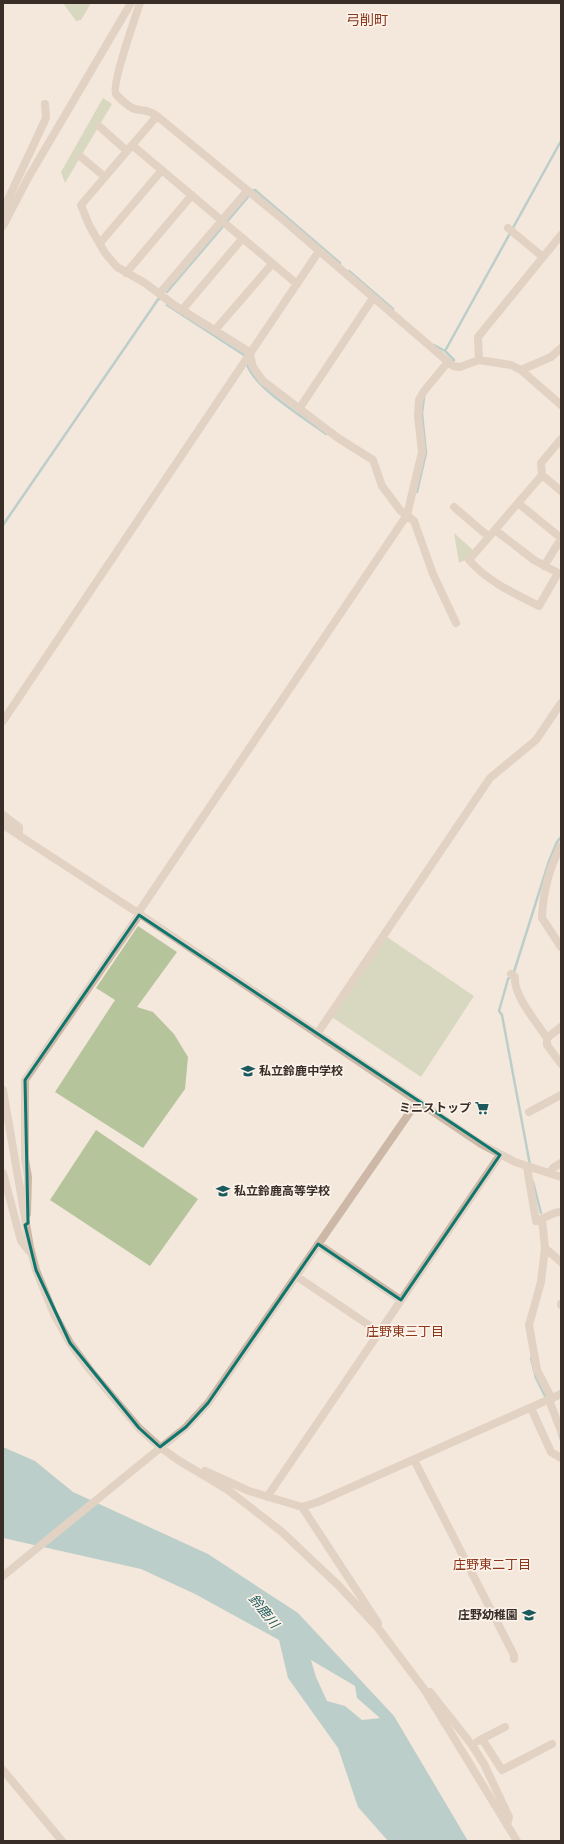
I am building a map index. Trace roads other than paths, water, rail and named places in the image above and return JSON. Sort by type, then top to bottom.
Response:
[{"type":"street","points":[[3,226],[28,178],[131,3]]},
{"type":"street","points":[[140,3],[121,61],[115,92],[133,109],[149,110],[158,116],[319,251],[450,364],[460,367],[479,360],[511,365],[521,370],[561,405]]},
{"type":"street","points":[[3,214],[4,208],[46,118],[46,104]]},
{"type":"street","points":[[158,116],[81,205],[89,225],[113,262],[126,273],[160,293],[182,310],[250,354],[253,367],[263,381],[344,443],[370,457],[375,463],[382,486],[400,510],[414,521],[433,574],[456,623]]},
{"type":"street","points":[[100,127],[162,170],[297,284]]},
{"type":"street","points":[[81,157],[105,177]]},
{"type":"street","points":[[100,243],[162,170]]},
{"type":"street","points":[[160,293],[224,223],[246,191]]},
{"type":"street","points":[[126,273],[192,195]]},
{"type":"street","points":[[511,230],[543,257]]},
{"type":"street","points":[[479,360],[478,337],[561,234]]},
{"type":"street","points":[[182,310],[242,239]]},
{"type":"street","points":[[3,720],[319,251]]},
{"type":"street","points":[[215,330],[272,264]]},
{"type":"street","points":[[299,409],[373,298]]},
{"type":"street","points":[[521,370],[551,357],[561,348]]},
{"type":"street","points":[[25,1225],[28,1223],[28,1177],[25,1160],[25,1080],[407,515],[422,452],[418,416],[420,400],[424,391],[450,364]]},
{"type":"street","points":[[561,439],[541,463],[542,475],[561,491]]},
{"type":"street","points":[[495,530],[520,550],[544,566],[558,573],[539,606],[500,585],[474,566],[469,560],[542,475]]},
{"type":"street","points":[[518,503],[561,539],[544,566]]},
{"type":"street","points":[[454,507],[489,537]]},
{"type":"street","points":[[317,1034],[485,786],[536,740],[560,707]]},
{"type":"street","points":[[3,815],[19,827],[19,834]]},
{"type":"street","points":[[3,825],[19,834],[481,1144],[500,1155],[527,1167],[561,1177]]},
{"type":"street","points":[[561,846],[556,855],[545,886],[542,918],[561,947]]},
{"type":"street","points":[[513,976],[520,996],[547,1038],[547,1045],[561,1064]]},
{"type":"street","points":[[547,1038],[561,1027]]},
{"type":"street","points":[[3,1090],[31,1253],[54,1314],[70,1343],[90,1370],[140,1428],[160,1447],[178,1460],[228,1490],[282,1532],[339,1586],[378,1628],[424,1689],[517,1841]]},
{"type":"street","points":[[529,1112],[561,1095]]},
{"type":"street","points":[[3,1576],[186,1427],[208,1403],[417,1102]]},
{"type":"street","points":[[267,1497],[500,1155]]},
{"type":"street","points":[[550,1174],[553,1168],[561,1163]]},
{"type":"street","points":[[527,1167],[545,1248],[539,1294],[529,1325],[537,1370],[561,1431]]},
{"type":"street","points":[[3,1173],[21,1241],[31,1253]]},
{"type":"street","points":[[539,1220],[555,1212],[561,1212]]},
{"type":"street","points":[[318,1244],[400,1300]]},
{"type":"street","points":[[545,1248],[561,1262]]},
{"type":"street","points":[[296,1276],[379,1332]]},
{"type":"street","points":[[178,1460],[249,1491],[302,1507],[318,1502],[561,1394]]},
{"type":"street","points":[[532,1408],[551,1452],[561,1458]]},
{"type":"street","points":[[414,1460],[514,1655],[514,1659]]},
{"type":"street","points":[[302,1507],[378,1621],[378,1628]]},
{"type":"street","points":[[424,1689],[431,1692],[472,1745],[484,1764],[508,1817],[507,1825]]},
{"type":"street","points":[[472,1745],[505,1727]]},
{"type":"street","points":[[482,1739],[502,1770],[552,1744]]},
{"type":"street","points":[[3,1770],[62,1841]]},
{"type":"water","name":"鈴鹿川","points":[[3,1447],[35,1461],[73,1492],[208,1554],[298,1613],[394,1716],[468,1841],[388,1841],[358,1807],[338,1748],[288,1678],[279,1640],[195,1594],[141,1569],[3,1538]],"holes":[[[311,1660],[355,1686],[357,1698],[380,1718],[362,1720],[345,1706],[327,1701],[316,1677]]]},
{"type":"waterway","points":[[451,363],[454,360],[445,351],[561,141]]},
{"type":"waterway","points":[[252,191],[255,190],[340,263]]},
{"type":"waterway","points":[[167,292],[248,197]]},
{"type":"waterway","points":[[349,271],[393,309]]},
{"type":"waterway","points":[[3,525],[159,298],[160,299]]},
{"type":"waterway","points":[[167,305],[244,355]]},
{"type":"waterway","points":[[434,345],[445,351]]},
{"type":"waterway","points":[[247,364],[251,373],[269,392],[326,434]]},
{"type":"waterway","points":[[417,492],[426,453],[422,413],[424,398]]},
{"type":"waterway","points":[[530,1165],[502,1015],[499,1011],[508,979],[513,975],[549,861],[557,842],[561,837]]},
{"type":"waterway","points":[[533,1182],[541,1213]]},
{"type":"waterway","points":[[531,1358],[536,1378],[546,1398]]},
{"type":"waterway","points":[[559,1433],[561,1440]]},
{"type":"place","name":"私立鈴鹿中学校","points":[[248,1071]]},
{"type":"place","name":"ミニストップ","points":[[482,1108]]},
{"type":"place","name":"私立鈴鹿高等学校","points":[[223,1191]]},
{"type":"place","name":"庄野幼稚園","points":[[529,1615]]},
{"type":"district","name":"弓削町","points":[[367,20]]},
{"type":"district","name":"庄野東三丁目","points":[[405,1331]]},
{"type":"district","name":"庄野東二丁目","points":[[492,1564]]}]
